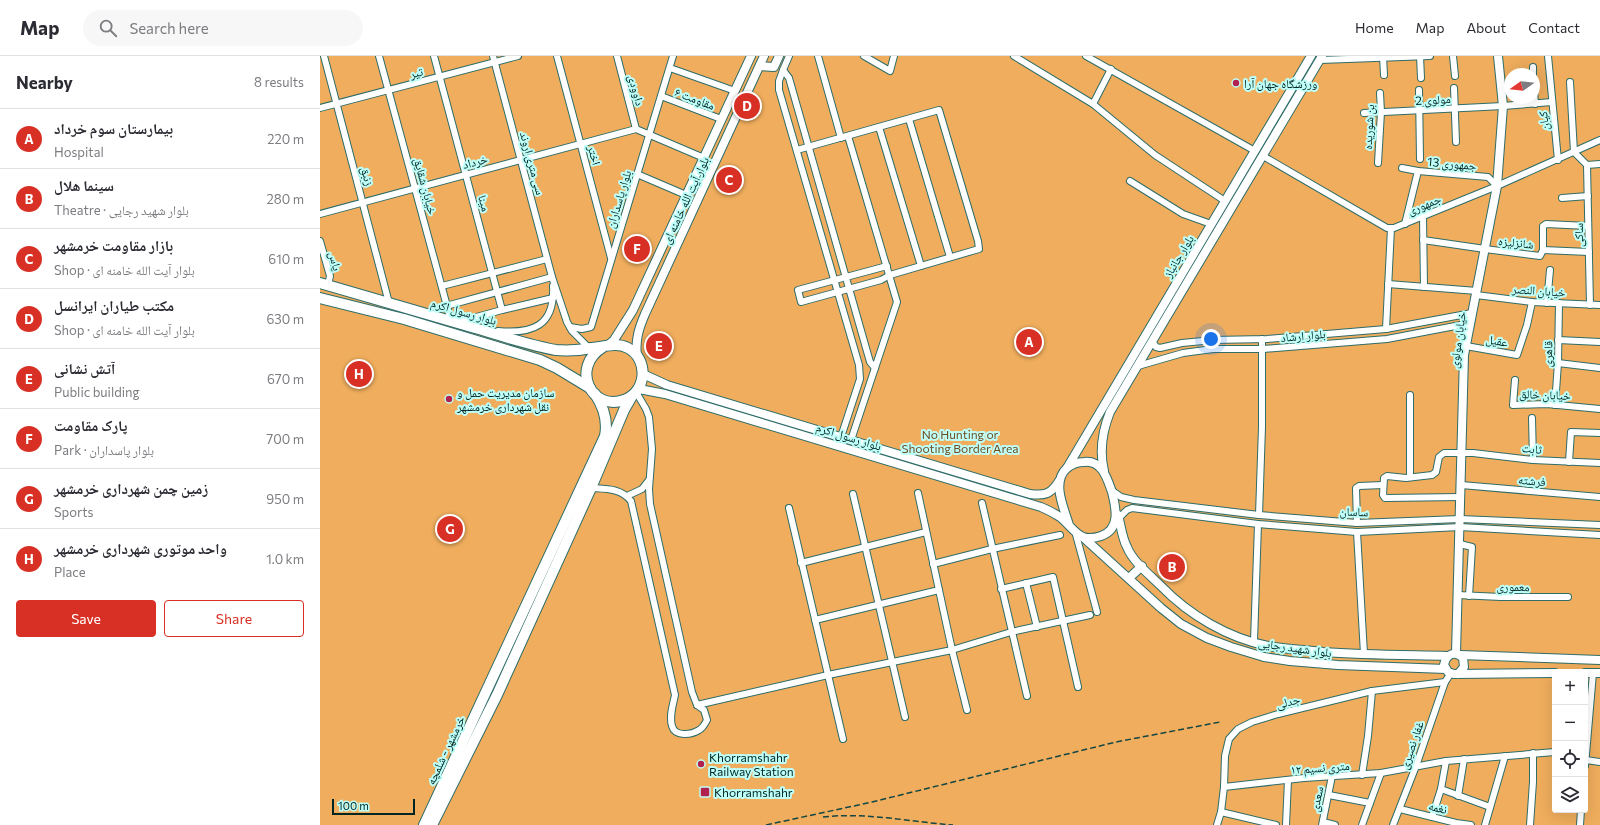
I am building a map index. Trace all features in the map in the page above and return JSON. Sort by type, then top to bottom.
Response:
[{"type":"highway","name":"بلوار رسول اکرم","points":[[324,284],[557,350],[605,346]]},
{"type":"highway","name":"بلوار رسول اکرم","points":[[320,298],[404,319],[540,360],[558,368],[592,391]]},
{"type":"highway","points":[[621,345],[627,347],[637,356],[640,361],[643,374],[635,392],[617,402],[601,399],[592,391],[587,381],[586,373],[587,364],[590,357],[605,346],[621,345]]},
{"type":"highway","name":"خرمشهر - شلمچه","points":[[424,825],[605,436],[606,429],[604,411],[600,402],[592,391]]},
{"type":"highway","name":"خرمشهر - شلمچه","points":[[432,825],[497,695],[591,488],[624,410],[635,392]]},
{"type":"main road","name":"بلوار آیت الله خامنه ای","points":[[605,346],[614,340],[633,310],[752,56]]},
{"type":"main road","name":"بلوار آیت الله خامنه ای","points":[[637,356],[636,347],[638,332],[645,314],[764,56]]},
{"type":"main road","points":[[760,66],[774,67],[779,56]]},
{"type":"main road","name":"بلوار جانباز","points":[[1066,468],[1311,56]]},
{"type":"main road","name":"خیابان مولوی","points":[[1458,654],[1464,355],[1497,186],[1502,106],[1498,56]]},
{"type":"main road","name":"بلوار جانباز","points":[[1104,472],[1101,452],[1105,424],[1110,412],[1321,58]]},
{"type":"main road","points":[[1255,151],[1263,156]]},
{"type":"main road","name":"بلوار رسول اکرم","points":[[643,374],[667,385],[1030,494],[1040,496],[1048,493],[1055,488],[1060,478]]},
{"type":"main road","name":"بلوار رسول اکرم","points":[[635,392],[665,394],[1041,507],[1060,517],[1069,525]]},
{"type":"main road","points":[[860,453],[863,444]]},
{"type":"main road","points":[[1088,461],[1100,467],[1104,472],[1116,507],[1115,522],[1111,529],[1099,537],[1090,539],[1075,531],[1069,525],[1059,487],[1060,478],[1066,468],[1073,464],[1088,461]]},
{"type":"main road","name":"بلوار شهید رجایی","points":[[1116,507],[1127,548],[1172,597],[1192,613],[1215,626],[1267,646],[1292,650],[1364,654],[1447,656]]},
{"type":"main road","name":"بلوار شهید رجایی","points":[[1084,537],[1161,608],[1181,624],[1207,638],[1264,657],[1338,665],[1452,672],[1552,673]]},
{"type":"main road","points":[[1129,578],[1142,566]]},
{"type":"main road","points":[[1458,654],[1465,663],[1462,671],[1452,672],[1444,665],[1447,656],[1458,654],[1600,660]]},
{"type":"street","name":"زنبق","points":[[324,56],[389,303]]},
{"type":"street","name":"خیابان شقایق","points":[[379,56],[442,286],[446,306],[454,322]]},
{"type":"street","name":"مینا","points":[[434,56],[502,310]]},
{"type":"street","name":"تیر","points":[[320,108],[440,77],[494,59],[518,56]]},
{"type":"street","name":"اختر","points":[[557,56],[612,259]]},
{"type":"street","name":"داوودی","points":[[617,56],[636,129]]},
{"type":"street","name":"بلوار پاسداران","points":[[570,327],[582,329],[591,327],[673,56]]},
{"type":"street","points":[[789,56],[782,70],[779,81],[779,90],[859,365],[860,379],[841,437]]},
{"type":"street","points":[[818,56],[841,138]]},
{"type":"street","points":[[864,56],[890,71],[894,56]]},
{"type":"street","points":[[1014,56],[1093,104],[1155,155],[1225,201]]},
{"type":"street","points":[[1086,56],[1255,151]]},
{"type":"street","points":[[1420,56],[1420,78]]},
{"type":"street","points":[[1321,58],[1430,56]]},
{"type":"street","points":[[1454,56],[1455,76]]},
{"type":"street","name":"کیان","points":[[1548,56],[1558,160]]},
{"type":"street","points":[[1383,57],[1384,76]]},
{"type":"street","name":"سی متری اروند","points":[[494,59],[552,277]]},
{"type":"street","points":[[670,68],[735,91]]},
{"type":"street","points":[[1093,104],[1111,69]]},
{"type":"street","points":[[782,70],[789,78],[870,362],[875,368]]},
{"type":"street","points":[[1570,82],[1574,152],[1587,165],[1600,164]]},
{"type":"street","points":[[1454,88],[1456,142]]},
{"type":"street","points":[[1419,90],[1420,160]]},
{"type":"street","name":"بن شوریده","points":[[1378,163],[1381,112],[1380,92]]},
{"type":"street","name":"مقاومت ۶","points":[[661,96],[721,120]]},
{"type":"street","name":"مولوی 2","points":[[1540,103],[1552,102]]},
{"type":"street","name":"مولوی 2","points":[[1364,113],[1535,104]]},
{"type":"street","points":[[797,150],[939,110],[978,241],[979,249],[890,275],[881,280],[801,302],[798,290],[887,266]]},
{"type":"street","points":[[910,119],[950,257]]},
{"type":"street","points":[[879,128],[920,266]]},
{"type":"street","name":"خرداد","points":[[320,214],[636,129]]},
{"type":"street","points":[[636,129],[704,158]]},
{"type":"street","points":[[848,136],[897,302],[851,440]]},
{"type":"street","name":"جمهوری","points":[[1391,228],[1405,224],[1497,186],[1600,140]]},
{"type":"street","points":[[1263,156],[1387,228],[1391,228],[1386,329]]},
{"type":"street","name":"ساکی","points":[[1587,165],[1590,304]]},
{"type":"street","name":"جمهوری 13","points":[[1402,168],[1418,171],[1488,177],[1497,186]]},
{"type":"street","points":[[1405,224],[1418,171]]},
{"type":"street","points":[[637,174],[686,195]]},
{"type":"street","points":[[1130,181],[1183,214],[1211,224]]},
{"type":"street","points":[[1562,198],[1588,196]]},
{"type":"street","points":[[815,212],[826,209]]},
{"type":"street","points":[[1422,217],[1424,287]]},
{"type":"street","name":"شانزلیزه","points":[[1485,249],[1540,256],[1543,250],[1543,226],[1546,224],[1588,226]]},
{"type":"street","points":[[1423,240],[1485,249]]},
{"type":"street","name":"یاس","points":[[320,241],[330,276],[324,284]]},
{"type":"street","points":[[1543,250],[1589,252]]},
{"type":"street","points":[[442,286],[547,259]]},
{"type":"street","points":[[1547,303],[1550,270]]},
{"type":"street","points":[[446,306],[552,277]]},
{"type":"street","points":[[482,330],[514,333],[532,329],[540,325],[546,320],[550,312],[553,298],[552,277]]},
{"type":"street","points":[[552,277],[570,327],[583,342],[592,348]]},
{"type":"street","name":"خیابان النصر","points":[[1388,284],[1476,293],[1532,302],[1600,305]]},
{"type":"street","points":[[454,322],[553,298]]},
{"type":"street","name":"عقیل","points":[[1466,346],[1518,355],[1532,302]]},
{"type":"street","name":"قاهری","points":[[1555,405],[1558,363],[1559,303]]},
{"type":"street","name":"بلوار ارشاد","points":[[1152,341],[1156,347],[1160,348],[1182,343],[1213,340],[1262,339],[1386,329],[1472,313]]},
{"type":"street","name":"بلوار ارشاد","points":[[1138,366],[1183,353],[1213,349],[1263,349],[1387,339],[1471,323]]},
{"type":"street","points":[[1259,516],[1262,427],[1262,339]]},
{"type":"street","points":[[1558,340],[1600,342]]},
{"type":"street","points":[[859,365],[870,362]]},
{"type":"street","points":[[1558,363],[1600,368]]},
{"type":"street","name":"خیابان خالق","points":[[1515,380],[1513,405],[1555,405],[1600,409]]},
{"type":"street","points":[[591,488],[616,490],[627,496],[632,506],[675,695],[670,718],[672,728],[677,733],[683,734],[699,731],[704,727],[707,720],[704,710],[696,705],[692,692],[650,504],[652,449],[649,417],[645,405],[635,392]]},
{"type":"street","points":[[1410,395],[1410,477],[1387,476],[1384,478],[1383,495],[1385,498],[1461,497]]},
{"type":"street","points":[[847,417],[858,420]]},
{"type":"street","points":[[1532,418],[1533,460]]},
{"type":"street","points":[[1569,462],[1571,432],[1600,433]]},
{"type":"street","name":"ثابت","points":[[1410,477],[1435,474],[1441,454],[1444,453],[1473,453],[1533,460],[1600,462]]},
{"type":"street","points":[[627,496],[642,489],[650,480]]},
{"type":"street","points":[[1357,523],[1356,488],[1359,486],[1383,485]]},
{"type":"street","name":"فرشته","points":[[1461,485],[1600,497]]},
{"type":"street","name":"ساسان","points":[[1111,490],[1122,497],[1134,500],[1259,516],[1357,523],[1600,525]]},
{"type":"street","points":[[918,493],[952,650],[967,710]]},
{"type":"street","points":[[853,494],[905,717]]},
{"type":"street","points":[[982,503],[1027,696]]},
{"type":"street","points":[[789,508],[844,739]]},
{"type":"street","name":"ساسان","points":[[1119,518],[1132,508],[1258,524],[1357,532],[1460,523],[1600,535]]},
{"type":"street","points":[[1254,641],[1258,524]]},
{"type":"street","points":[[1075,531],[1097,612]]},
{"type":"street","points":[[801,563],[926,532]]},
{"type":"street","points":[[1357,532],[1364,654]]},
{"type":"street","points":[[933,564],[992,549],[1060,535]]},
{"type":"street","points":[[1460,544],[1472,547],[1469,596]]},
{"type":"street","points":[[1001,588],[1054,576],[1078,687]]},
{"type":"street","points":[[1026,583],[1037,627]]},
{"type":"street","points":[[815,620],[939,590]]},
{"type":"street","name":"معموری","points":[[1458,595],[1568,597]]},
{"type":"street","points":[[696,705],[828,675],[952,650],[1011,632],[1090,615]]},
{"type":"street","name":"غفار نصیری","points":[[1394,825],[1445,682],[1452,672]]},
{"type":"street","points":[[1587,741],[1593,673]]},
{"type":"street","name":"جدلی","points":[[1217,825],[1221,812],[1224,787],[1225,756],[1229,739],[1238,728],[1278,714],[1372,691],[1445,682]]},
{"type":"street","points":[[1362,775],[1368,736],[1372,691]]},
{"type":"street","name":"۱۲ متری نسیم","points":[[1224,787],[1304,778],[1382,773],[1446,761],[1552,752]]},
{"type":"street","points":[[1530,825],[1533,782],[1533,753]]},
{"type":"street","points":[[1485,825],[1505,756]]},
{"type":"street","points":[[1458,796],[1464,759]]},
{"type":"street","points":[[1588,760],[1600,762]]},
{"type":"street","points":[[1432,817],[1441,789],[1446,761]]},
{"type":"street","points":[[1362,825],[1382,773]]},
{"type":"street","name":"سعدی","points":[[1322,824],[1332,776]]},
{"type":"street","points":[[1286,825],[1288,780]]},
{"type":"street","points":[[1441,789],[1490,807]]},
{"type":"street","points":[[1329,796],[1370,803]]},
{"type":"street","name":"نغمه","points":[[1400,808],[1455,824],[1471,825]]},
{"type":"street","points":[[1221,812],[1276,825]]},
{"type":"street","points":[[1580,825],[1581,813]]},
{"type":"street","points":[[1322,824],[1335,825]]},
{"type":"green space","name":"No Hunting or Shooting Border Area","points":[[320,56],[1600,56],[1600,825],[320,825]]},
{"type":"railway","points":[[766,825],[872,802],[1116,742],[1220,722]]},
{"type":"railway","points":[[823,817],[856,816],[953,825]]},
{"type":"place","name":"ورزشگاه جهان آرا","points":[[1236,83]]},
{"type":"place","name":"مكتب طياران ايرانسل","points":[[747,106]]},
{"type":"place","name":"بازار مقاومت خرمشهر","points":[[729,180]]},
{"type":"place","name":"پارک مقاومت","points":[[637,249]]},
{"type":"place","name":"بیمارستان سوم خرداد","points":[[1029,342]]},
{"type":"place","name":"آتش نشانی","points":[[659,346]]},
{"type":"place","name":"واحد موتوری شهرداری خرمشهر","points":[[359,374]]},
{"type":"place","name":"سازمان مدیریت حمل و نقل شهرداری خرمشهر","points":[[449,399]]},
{"type":"place","name":"زمین چمن شهرداری خرمشهر","points":[[450,529]]},
{"type":"place","name":"سینما هلال","points":[[1172,567]]},
{"type":"place","name":"Khorramshahr Railway Station","points":[[701,764]]},
{"type":"place","name":"Khorramshahr","points":[[705,792]]}]
